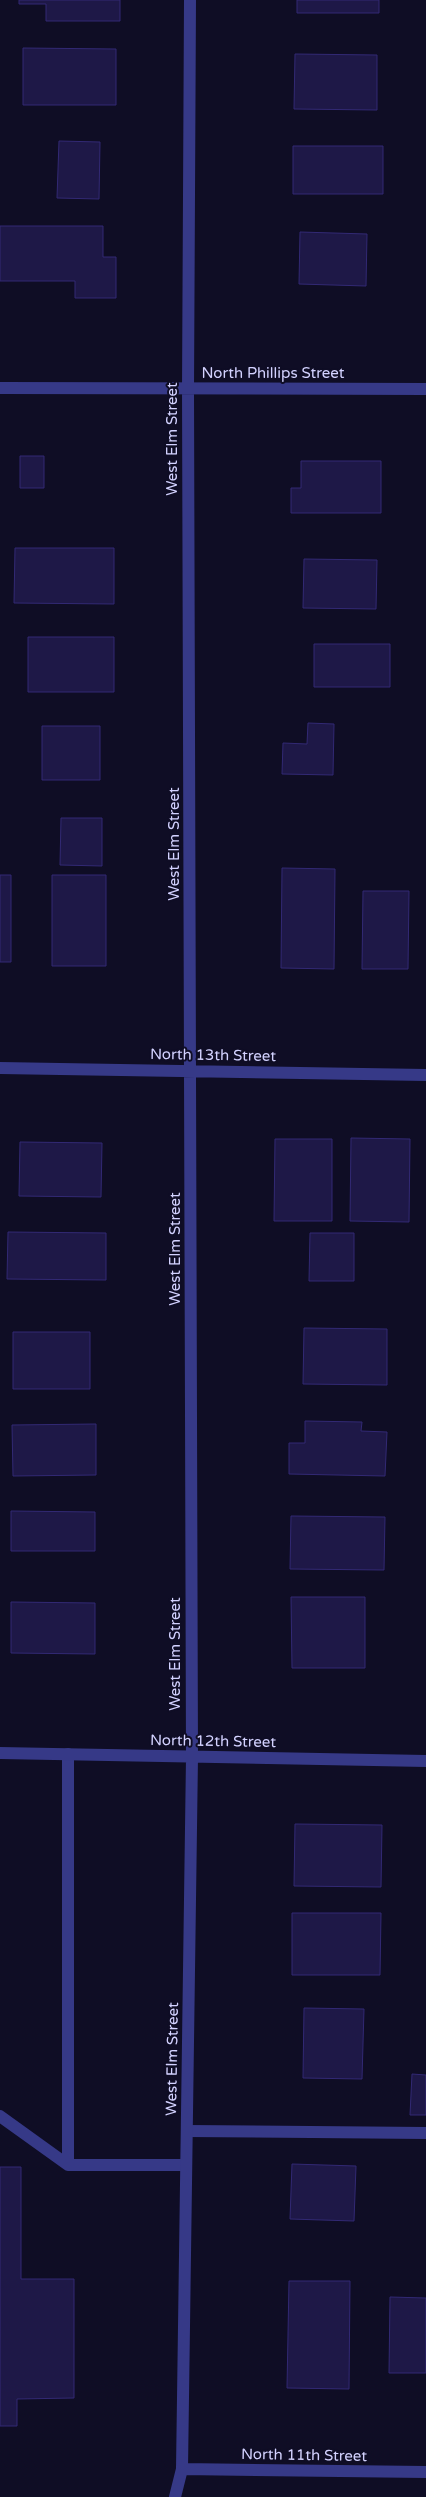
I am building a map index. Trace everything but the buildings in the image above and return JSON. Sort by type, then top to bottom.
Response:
[{"type":"street","name":"West Elm Street","points":[[175,2497],[182,2469],[192,1757],[188,390],[190,0]]},
{"type":"street","name":"North Phillips Street","points":[[0,388],[426,390]]},
{"type":"street","name":"North 13th Street","points":[[0,1068],[426,1075]]},
{"type":"street","name":"North 12th Street","points":[[0,1753],[426,1761]]},
{"type":"street","points":[[68,1754],[68,2165]]},
{"type":"street","points":[[0,2116],[68,2165],[186,2165]]},
{"type":"street","points":[[187,2131],[426,2133]]},
{"type":"street","name":"North 11th Street","points":[[182,2469],[426,2472]]}]
